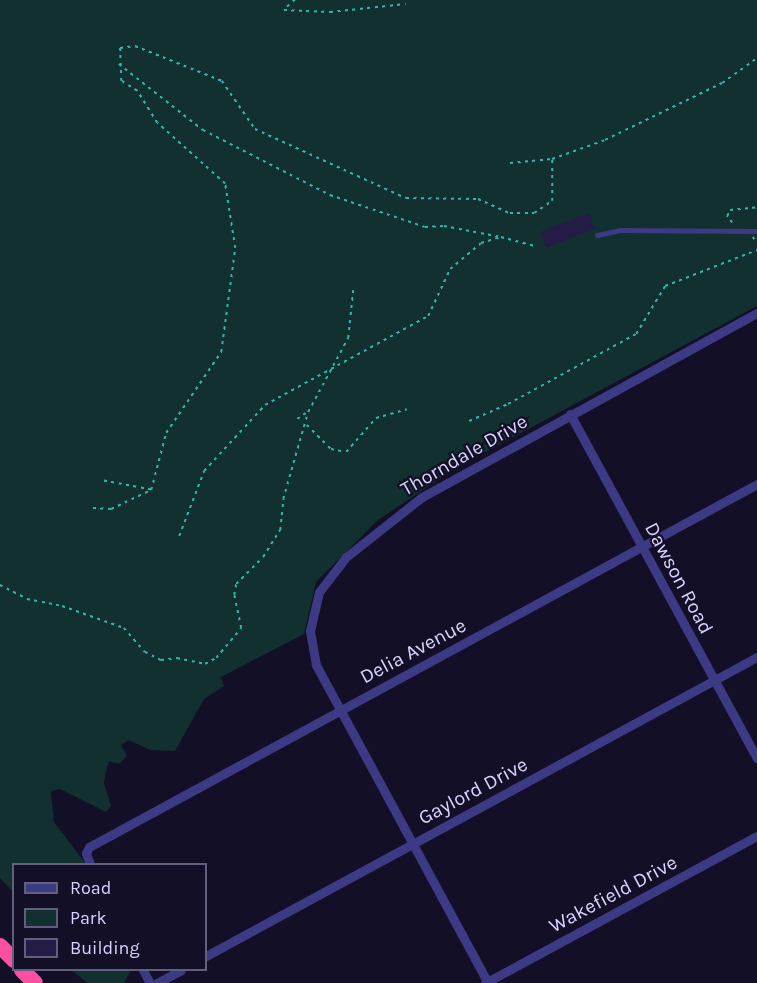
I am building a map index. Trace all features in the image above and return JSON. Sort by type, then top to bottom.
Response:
[{"type":"highway","points":[[0,946],[12,958]]},
{"type":"highway","points":[[24,971],[35,983]]},
{"type":"street","name":"Thorndale Drive","points":[[487,983],[339,711],[312,647],[312,615],[326,580],[369,537],[422,497],[757,313]]},
{"type":"street","name":"Dawson Road","points":[[570,414],[757,758]]},
{"type":"street","name":"Delia Avenue","points":[[90,863],[86,849],[757,484]]},
{"type":"street","name":"Gaylord Drive","points":[[207,955],[757,657]]},
{"type":"street","name":"Wakefield Drive","points":[[487,983],[757,836]]},
{"type":"street","points":[[157,983],[178,971]]},
{"type":"lane","points":[[597,235],[620,230],[757,231]]},
{"type":"path","points":[[295,0],[284,10],[330,12],[406,4]]},
{"type":"path","points":[[93,508],[111,509],[151,490],[166,433],[221,352],[235,248],[225,184],[150,115],[139,93],[121,81],[118,64],[120,48],[131,45],[222,81],[255,129],[406,198],[478,199],[510,213],[534,213],[552,201],[552,159]]},
{"type":"path","points":[[510,163],[552,159],[605,140],[695,97],[757,58]]},
{"type":"path","points":[[118,64],[203,130],[330,195],[425,226],[501,237],[534,246]]},
{"type":"path","points":[[757,207],[727,212],[732,223],[746,230],[757,243]]},
{"type":"path","points":[[179,536],[204,471],[245,423],[265,405],[429,316],[450,268],[481,243],[501,237]]},
{"type":"path","points":[[469,421],[508,404],[636,334],[665,286],[757,250]]},
{"type":"path","points":[[0,585],[27,599],[62,606],[124,628],[145,652],[161,660],[210,662],[241,628],[234,590],[277,536],[283,499],[307,424],[308,412],[348,338],[353,290]]},
{"type":"path","points":[[307,424],[331,449],[346,452],[376,418],[407,409]]},
{"type":"path","points":[[297,419],[308,412]]},
{"type":"path","points":[[104,481],[151,490]]},
{"type":"green space","points":[[0,0],[757,0],[757,306],[456,468],[378,520],[316,582],[304,634],[221,677],[224,686],[204,699],[175,751],[150,750],[129,740],[121,745],[127,756],[119,764],[109,761],[106,771],[104,783],[111,806],[106,812],[60,789],[51,791],[54,822],[85,863],[12,863],[12,891],[0,878]]},
{"type":"green space","points":[[72,971],[130,971],[124,983],[88,983]]},
{"type":"building","points":[[589,213],[595,229],[547,248],[540,232]]}]
